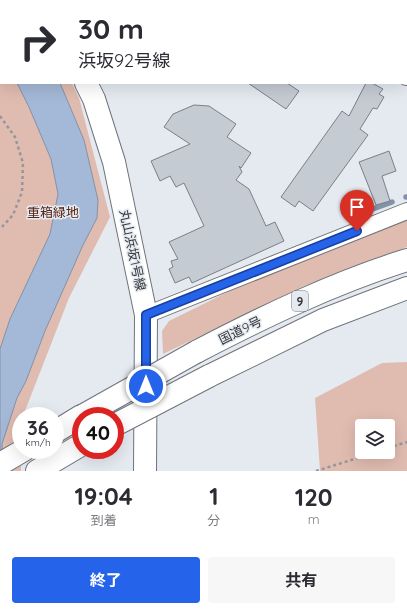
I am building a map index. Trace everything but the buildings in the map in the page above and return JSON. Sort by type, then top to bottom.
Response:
[{"type":"main road","name":"丸山浜坂1号線","points":[[86,84],[94,99],[114,162],[146,315],[145,471]]},
{"type":"main road","name":"国道9号","points":[[97,407],[196,352],[243,328],[323,291],[407,260]]},
{"type":"main road","name":"国道9号","points":[[124,420],[209,376],[323,320],[407,288]]},
{"type":"main road","points":[[37,471],[72,450]]},
{"type":"main road","points":[[0,464],[12,457]]},
{"type":"street","points":[[146,315],[407,211]]},
{"type":"path","points":[[0,116],[15,137],[23,163],[22,192],[13,215],[0,229]]},
{"type":"path","points":[[395,446],[407,442]]},
{"type":"path","points":[[316,471],[355,459]]},
{"type":"green space","name":"重箱緑地","points":[[0,84],[72,84],[79,98],[110,217],[69,298],[27,407],[12,407],[12,459],[21,459],[21,471],[0,471]]},
{"type":"green space","points":[[407,218],[407,247],[304,286],[163,354],[162,331],[169,321],[252,280]]},
{"type":"green space","points":[[407,362],[407,471],[320,471],[315,398],[382,363]]},
{"type":"water","points":[[18,84],[60,84],[84,140],[98,200],[97,218],[83,245],[45,331],[26,381],[14,407],[12,407],[12,413],[2,444],[3,471],[0,471],[0,349],[10,319],[50,234],[58,194],[51,159]]},
{"type":"waterway","points":[[359,214],[392,202]]},
{"type":"route","points":[[146,386],[146,315],[357,231]]}]
